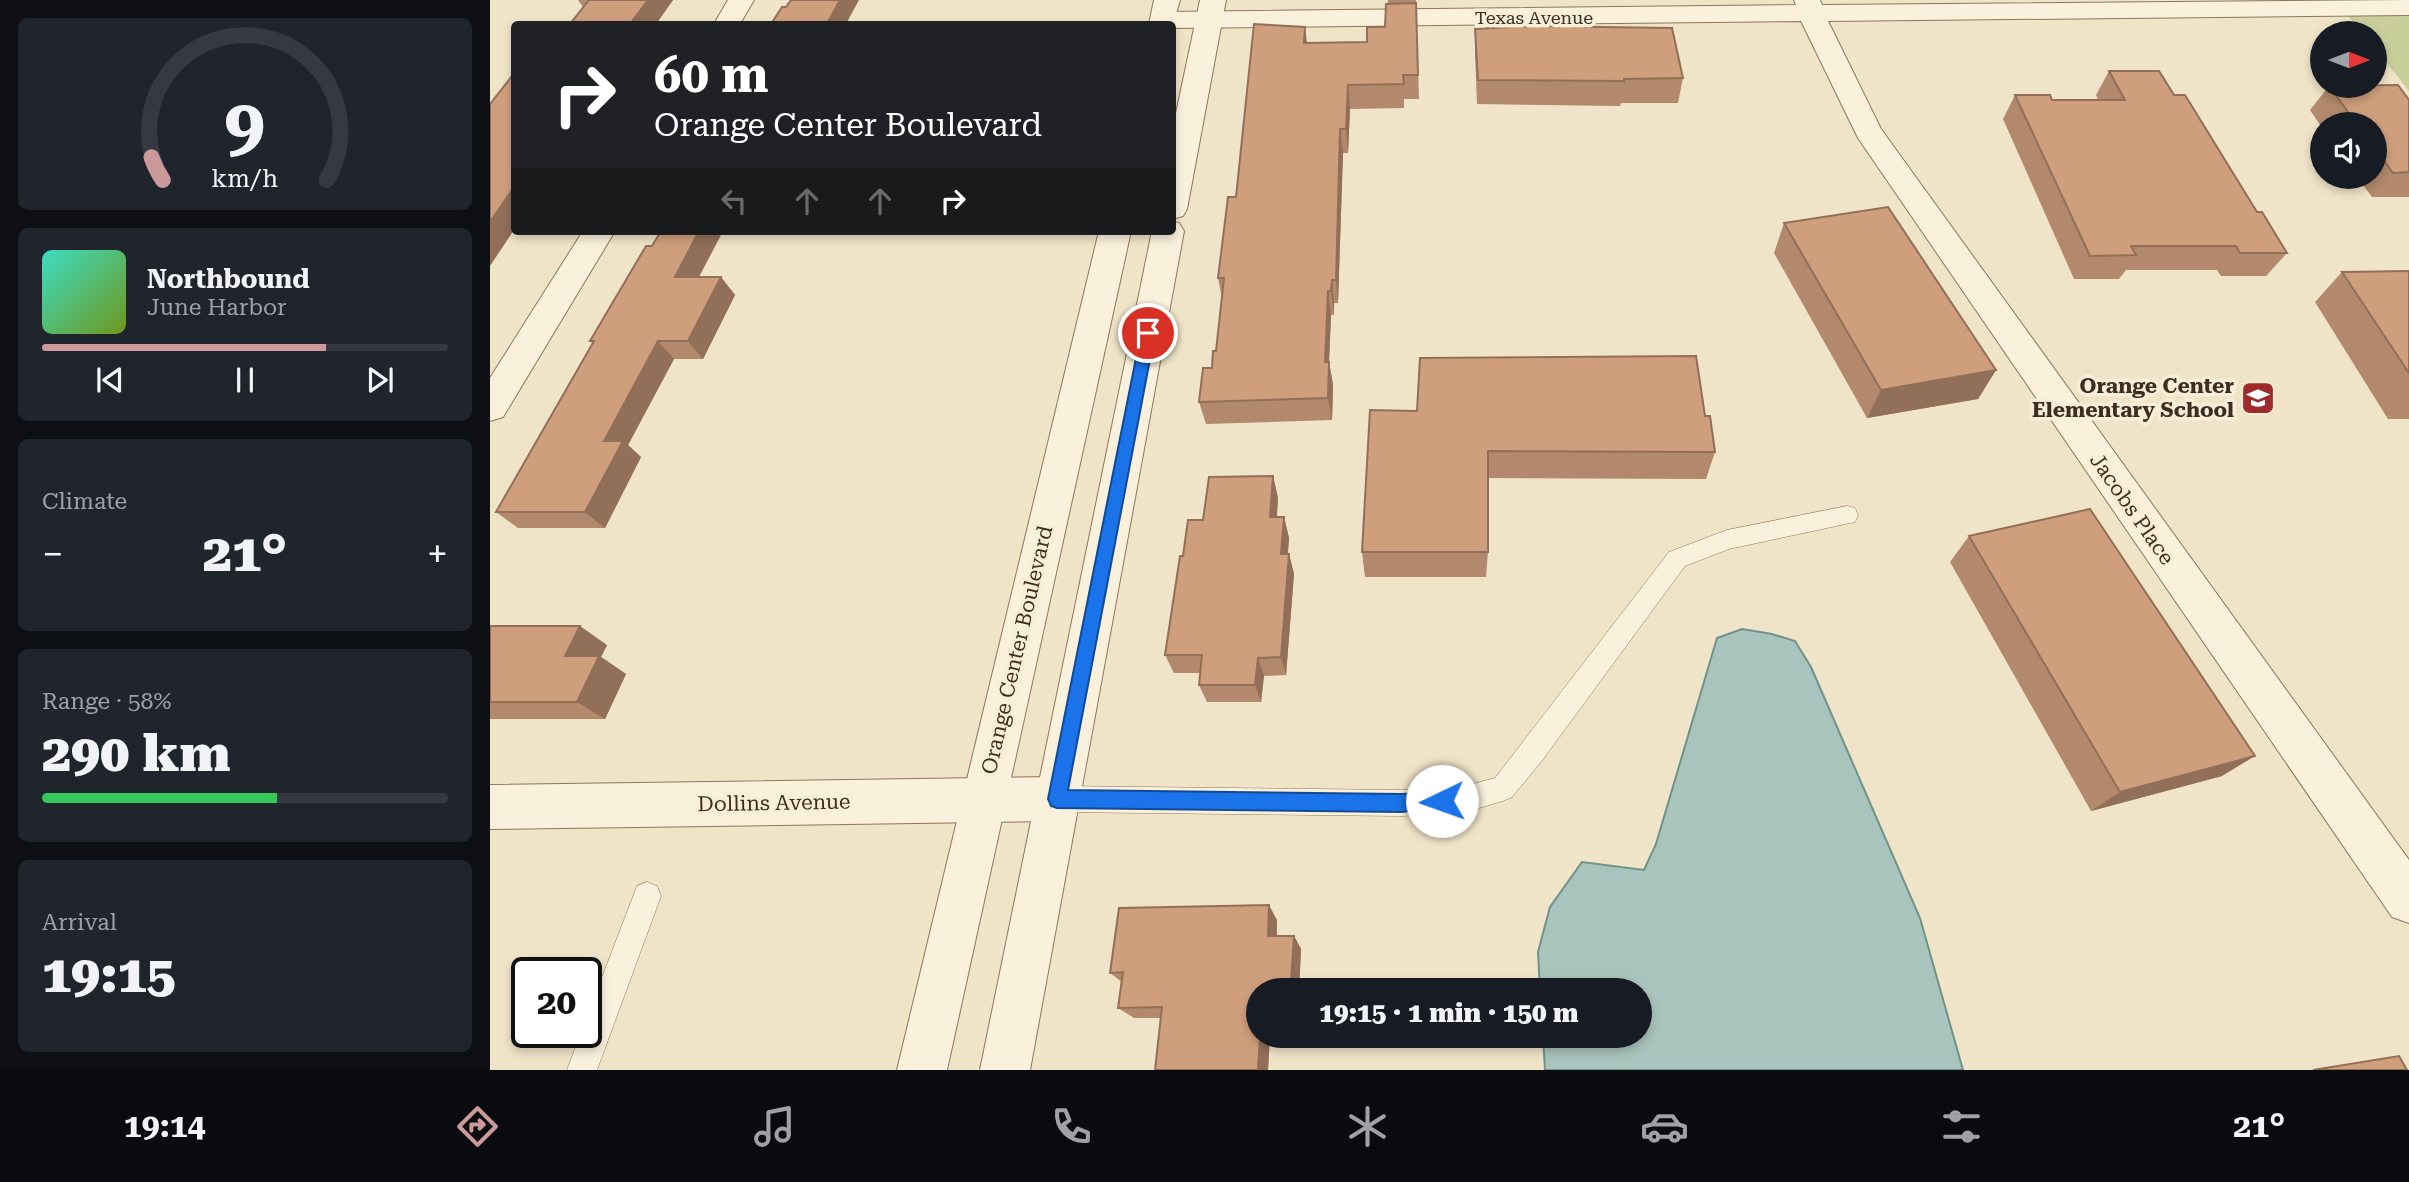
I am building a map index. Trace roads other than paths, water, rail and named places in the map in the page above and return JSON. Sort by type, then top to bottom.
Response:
[{"type":"street","points":[[729,21],[741,0]]},
{"type":"street","name":"Texas Avenue","points":[[1164,15],[1211,10],[2409,7]]},
{"type":"street","name":"Jacobs Place","points":[[1810,8],[1868,131],[2409,900]]},
{"type":"street","points":[[1176,189],[1211,10]]},
{"type":"street","points":[[490,407],[597,235]]},
{"type":"street","name":"Orange Center Boulevard","points":[[922,1070],[1114,235]]},
{"type":"street","points":[[1005,1070],[1167,235]]},
{"type":"street","name":"Dollins Avenue","points":[[490,807],[1057,799]]},
{"type":"lane","points":[[1057,799],[1401,803],[1462,800],[1503,788],[1677,559],[1727,540],[1847,515]]},
{"type":"lane","points":[[582,1070],[647,896]]},
{"type":"water","points":[[1742,629],[1795,641],[1811,667],[1920,918],[1963,1070],[1545,1070],[1544,1048],[1652,1048],[1652,978],[1539,978],[1538,952],[1550,907],[1582,862],[1644,870],[1656,844],[1717,638]]},
{"type":"place","name":"Orange Center Elementary School","points":[[2258,398]]}]
